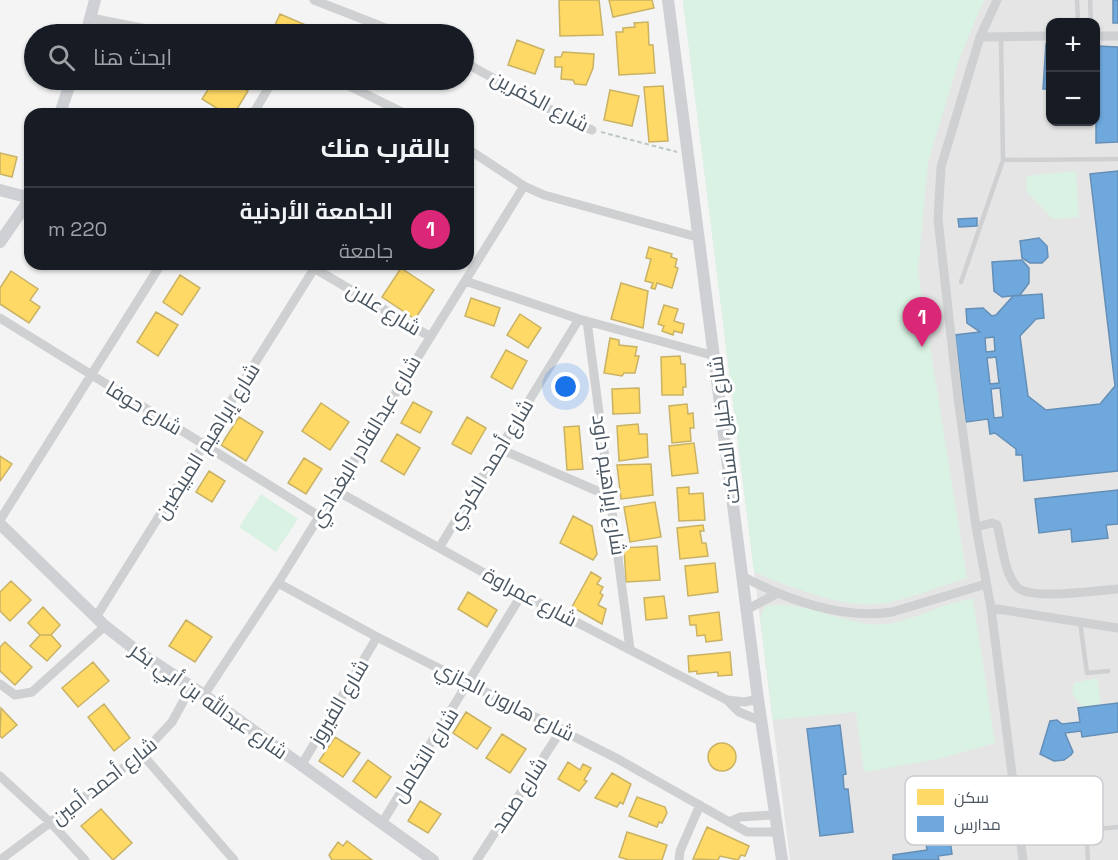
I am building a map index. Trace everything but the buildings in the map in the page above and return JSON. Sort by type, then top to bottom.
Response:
[{"type":"street","points":[[89,24],[95,0]]},
{"type":"street","points":[[314,0],[375,24]]},
{"type":"street","name":"شارع خليل الساكت","points":[[668,0],[773,815],[782,860]]},
{"type":"street","points":[[997,0],[980,37],[941,167],[938,219],[952,357],[976,527],[991,608],[1012,776]]},
{"type":"street","points":[[91,18],[121,24]]},
{"type":"street","points":[[980,37],[1046,36]]},
{"type":"street","points":[[1100,36],[1118,36]]},
{"type":"street","name":"شارع الكفرين","points":[[474,68],[573,122],[592,130]]},
{"type":"street","points":[[63,108],[68,90]]},
{"type":"street","points":[[257,108],[267,90]]},
{"type":"street","points":[[357,90],[394,108]]},
{"type":"street","points":[[474,153],[524,186],[564,202],[697,237]]},
{"type":"street","name":"شارع عبدالقادر البغدادي","points":[[474,267],[524,186]]},
{"type":"street","points":[[0,190],[24,197]]},
{"type":"street","points":[[0,242],[24,208]]},
{"type":"street","points":[[0,522],[157,270]]},
{"type":"street","name":"شارع إبراهيم المبيضين","points":[[0,684],[15,695],[32,692],[100,622],[310,270]]},
{"type":"street","name":"شارع علان","points":[[321,270],[429,336]]},
{"type":"street","name":"شارع عبدالقادر البغدادي","points":[[204,695],[278,583],[472,270]]},
{"type":"street","points":[[465,281],[583,320],[715,356]]},
{"type":"street","name":"شارع حوفا","points":[[0,318],[90,376],[206,444],[319,516]]},
{"type":"street","name":"شارع أحمد الكردي","points":[[439,548],[583,320]]},
{"type":"street","name":"شارع إبراهيم داود","points":[[583,320],[630,649]]},
{"type":"street","points":[[500,449],[609,496]]},
{"type":"street","name":"شارع عمراوة","points":[[335,490],[522,594],[727,700],[739,712],[761,721]]},
{"type":"street","name":"شارع عبدالله بن أبي بكر","points":[[0,522],[100,622],[433,860]]},
{"type":"street","points":[[976,527],[992,523],[997,525],[1009,571],[1017,587],[1022,591],[1036,594],[1118,589]]},
{"type":"street","points":[[742,576],[776,594],[837,609],[876,614],[892,612],[986,584]]},
{"type":"street","name":"شارع هارون الجازي","points":[[278,583],[377,637],[562,729],[731,821],[747,832],[776,832]]},
{"type":"street","name":"شارع التكامل","points":[[382,823],[522,594]]},
{"type":"street","points":[[746,610],[776,594]]},
{"type":"street","points":[[991,608],[1118,628]]},
{"type":"street","name":"شارع الفيروز","points":[[301,766],[377,637]]},
{"type":"street","name":"شارع أحمد أمين","points":[[0,860],[142,754],[172,722],[191,687]]},
{"type":"street","name":"شارع عمراوة","points":[[727,700],[745,702],[758,699]]},
{"type":"street","name":"شارع صمد","points":[[477,860],[562,729]]},
{"type":"street","points":[[142,754],[234,860]]},
{"type":"street","points":[[0,776],[51,823],[85,860]]},
{"type":"street","points":[[679,860],[700,805]]},
{"type":"street","points":[[731,821],[740,817],[773,815]]},
{"type":"street","points":[[1021,845],[1023,860]]},
{"type":"lane","points":[[1077,0],[1078,18]]},
{"type":"lane","points":[[1090,0],[1090,18]]},
{"type":"lane","points":[[961,282],[1003,160],[1001,38]]},
{"type":"lane","points":[[1003,160],[1118,159]]},
{"type":"lane","points":[[1080,622],[1087,673],[1107,671]]},
{"type":"lane","points":[[1103,828],[1118,827]]},
{"type":"lane","points":[[1087,845],[1088,860]]},
{"type":"path","name":"شارع الكفرين","points":[[592,130],[687,155]]},
{"type":"shaded area","points":[[683,0],[1118,0],[1118,860],[790,860]]},
{"type":"green space","points":[[683,0],[984,0],[960,57],[928,162],[918,271],[967,578],[899,600],[863,604],[815,595],[754,572]]},
{"type":"green space","points":[[1076,171],[1079,217],[1053,219],[1027,192],[1026,176]]},
{"type":"green space","points":[[261,494],[298,519],[276,552],[239,527]]},
{"type":"green space","points":[[973,599],[995,743],[939,759],[864,772],[856,712],[773,720],[760,618],[766,606],[790,605],[858,622],[883,624],[909,619],[960,601]]},
{"type":"green space","points":[[1097,678],[1101,704],[1082,707],[1072,693],[1074,683]]},
{"type":"place","name":"الجامعة الأردنية","points":[[922,347]]}]
